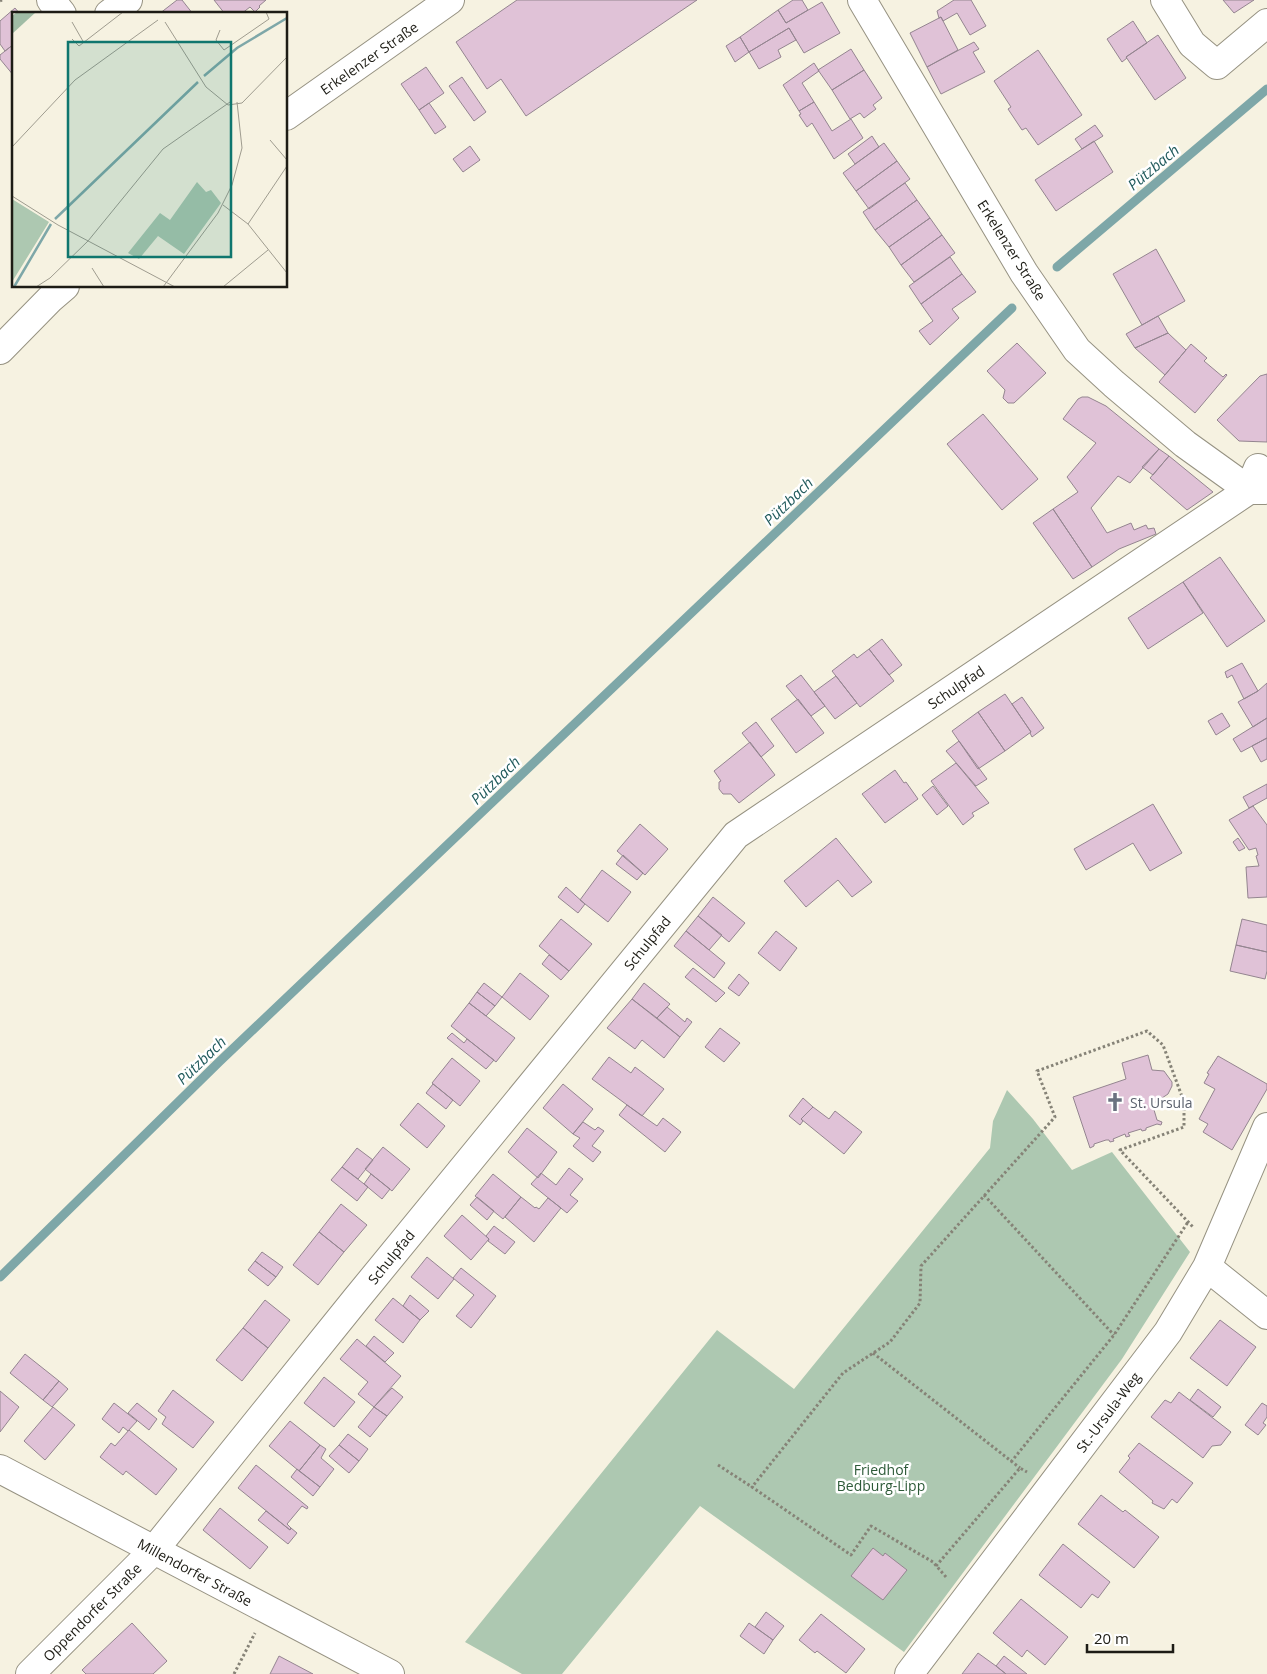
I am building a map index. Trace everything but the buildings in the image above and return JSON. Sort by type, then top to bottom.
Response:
[{"type":"street","points":[[50,0],[60,12]]},
{"type":"street","name":"Erkelenzer Straße","points":[[288,115],[450,0]]},
{"type":"street","name":"Erkelenzer Straße","points":[[862,0],[1024,273],[1077,350],[1185,444],[1209,461],[1260,479]]},
{"type":"street","points":[[1165,0],[1192,44],[1217,65],[1267,23]]},
{"type":"street","points":[[0,350],[63,288]]},
{"type":"street","points":[[1260,479],[1267,513]]},
{"type":"street","name":"Schulpfad","points":[[154,1550],[736,835],[1260,479]]},
{"type":"street","name":"St.-Ursula-Weg","points":[[909,1674],[1168,1332],[1211,1258],[1267,1127]]},
{"type":"street","points":[[1211,1258],[1267,1315]]},
{"type":"street","name":"Millendorfer Straße","points":[[0,1469],[263,1609],[390,1674]]},
{"type":"street","name":"Oppendorfer Straße","points":[[30,1674],[154,1550]]},
{"type":"path","points":[[752,1487],[843,1373],[890,1342],[920,1304],[921,1266],[1055,1117],[1037,1071],[1146,1031],[1163,1045],[1184,1102],[1184,1127],[1120,1150],[1188,1222],[1211,1258]]},
{"type":"path","points":[[984,1195],[1114,1335]]},
{"type":"path","points":[[1012,1462],[1114,1335],[1188,1222]]},
{"type":"path","points":[[873,1353],[1020,1468],[1052,1485]]},
{"type":"path","points":[[718,1465],[851,1555],[871,1526],[933,1562],[967,1598]]},
{"type":"path","points":[[936,1566],[1020,1468]]},
{"type":"path","points":[[234,1674],[256,1630],[263,1609]]},
{"type":"green space","name":"Friedhof Bedburg-Lipp","points":[[1007,1090],[1033,1119],[1072,1170],[1112,1152],[1190,1252],[1122,1359],[904,1652],[700,1506],[562,1674],[522,1674],[465,1642],[717,1330],[794,1389],[990,1148],[993,1121]]},
{"type":"waterway","name":"Pützbach","points":[[1057,267],[1267,89]]},
{"type":"waterway","name":"Pützbach","points":[[0,1277],[219,1062],[1012,308]]},
{"type":"place","name":"St. Ursula","points":[[1115,1102]]}]
